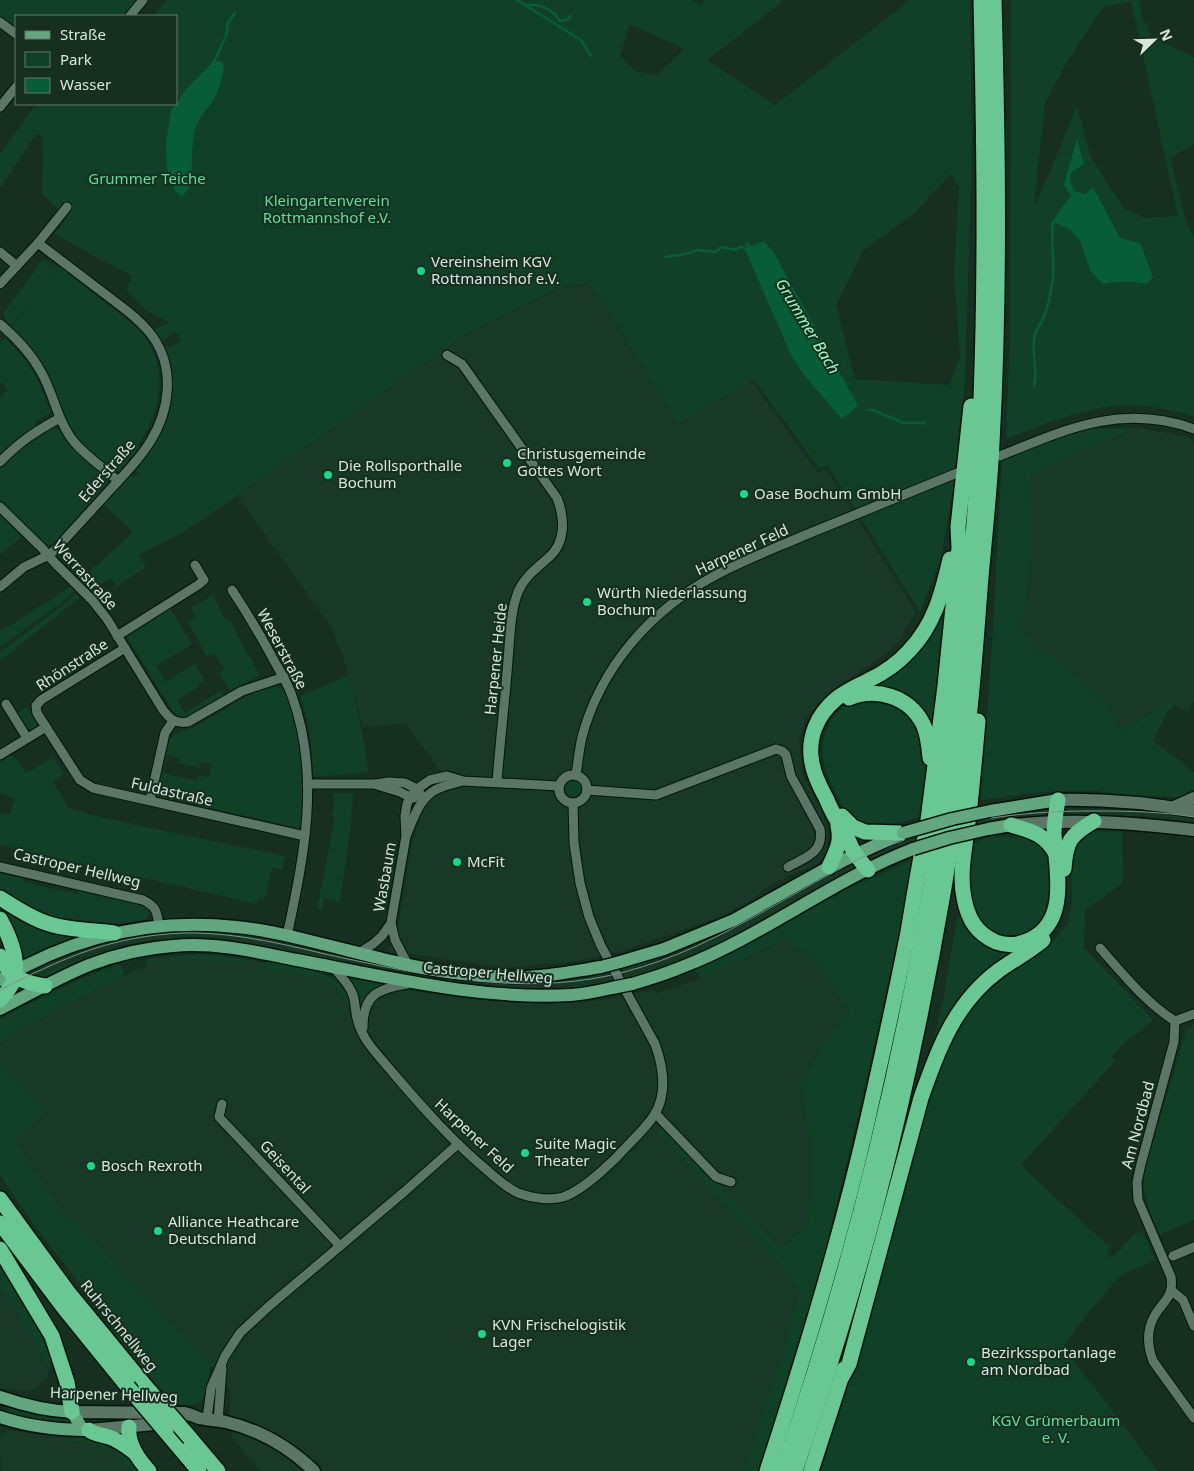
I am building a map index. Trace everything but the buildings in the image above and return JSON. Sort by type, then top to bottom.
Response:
[{"type":"highway","points":[[782,1471],[847,1264],[907,1014],[926,914],[958,693],[975,513],[980,418],[984,281],[984,116],[981,0]]},
{"type":"highway","points":[[994,0],[998,144],[996,452],[975,762],[961,876],[964,900],[974,926],[986,937],[999,943],[1012,945],[1027,942],[1042,933],[1048,925],[1056,909],[1058,897],[1054,833],[1058,821]]},
{"type":"highway","points":[[829,866],[839,846],[839,819],[816,778],[812,763],[812,735],[824,711],[836,699],[889,669],[909,651],[924,633],[942,594],[958,527],[972,395],[977,316],[984,281]]},
{"type":"highway","points":[[796,1471],[828,1373],[874,1213],[904,1092],[921,1013],[968,726],[996,452]]},
{"type":"highway","points":[[917,849],[927,828],[931,798],[959,548],[958,527]]},
{"type":"highway","points":[[766,1471],[807,1345],[835,1250],[868,1118],[908,933],[917,849],[922,830],[931,765],[929,744],[923,724],[917,715],[909,706],[892,696],[870,692],[858,694],[835,706],[825,719],[818,736],[816,748],[817,761],[824,783],[839,819],[845,833],[868,870]]},
{"type":"highway","points":[[1058,800],[1058,821],[1064,882]]},
{"type":"highway","points":[[839,819],[865,832],[902,833]]},
{"type":"highway","points":[[842,1377],[849,1364],[919,1106],[930,1073],[948,1032],[957,1014],[982,984],[1032,949],[1053,931],[1064,904],[1066,851],[1069,841],[1083,827],[1094,821]]},
{"type":"highway","points":[[1011,825],[1035,832],[1043,837],[1052,847],[1056,856]]},
{"type":"highway","points":[[0,898],[27,914],[58,926],[114,933]]},
{"type":"highway","points":[[0,919],[12,947],[9,989],[0,1000]]},
{"type":"highway","points":[[0,956],[10,975],[27,983],[45,986]]},
{"type":"highway","name":"Ruhrschnellweg","points":[[0,1199],[68,1292],[218,1471]]},
{"type":"highway","points":[[812,1471],[842,1377],[873,1239],[874,1213]]},
{"type":"highway","points":[[0,1223],[64,1308],[128,1388],[199,1471]]},
{"type":"highway","points":[[0,1249],[52,1336],[65,1374],[72,1412]]},
{"type":"highway","points":[[128,1426],[134,1452]]},
{"type":"highway","points":[[86,1430],[93,1434],[108,1436],[120,1441],[134,1452],[149,1471]]},
{"type":"main road","points":[[1174,807],[1194,798]]},
{"type":"main road","name":"Castroper Hellweg","points":[[10,975],[57,950],[114,933],[159,927],[204,925],[236,927],[287,936],[408,965],[475,975],[523,977],[566,973],[601,967],[664,950],[734,920],[829,866],[858,852],[902,833],[952,819],[1058,800],[1100,800],[1174,807],[1194,811]]},
{"type":"main road","name":"Castroper Hellweg","points":[[0,1009],[100,961],[142,950],[175,946],[233,949],[414,983],[469,991],[543,996],[572,995],[632,984],[683,967],[724,948],[868,870],[917,849],[949,838],[1011,825],[1058,821],[1127,823],[1194,830]]},
{"type":"main road","name":"Harpener Hellweg","points":[[0,1397],[33,1407],[59,1411],[191,1414],[250,1429],[270,1437],[314,1471]]},
{"type":"main road","points":[[72,1412],[86,1430]]},
{"type":"main road","points":[[128,1426],[141,1413]]},
{"type":"main road","name":"Harpener Hellweg","points":[[0,1417],[36,1426],[86,1430],[207,1419]]},
{"type":"main road","points":[[0,1428],[10,1425],[31,1429],[36,1426]]},
{"type":"street","points":[[131,15],[143,0]]},
{"type":"street","points":[[0,22],[15,33]]},
{"type":"street","points":[[0,107],[15,88]]},
{"type":"street","points":[[0,284],[68,207]]},
{"type":"street","name":"Ederstraße","points":[[0,587],[24,568],[49,555],[57,548],[135,463],[150,442],[166,404],[168,380],[162,353],[153,336],[139,321],[38,243]]},
{"type":"street","points":[[0,252],[17,266]]},
{"type":"street","points":[[0,324],[16,339],[40,370],[60,418],[74,442],[118,481]]},
{"type":"street","name":"Harpener Heide","points":[[447,355],[462,364],[502,420],[557,498],[563,519],[563,531],[556,550],[528,575],[518,592],[512,624],[497,782]]},
{"type":"street","points":[[0,462],[28,436],[60,418]]},
{"type":"street","points":[[996,452],[1084,424],[1100,421],[1145,419],[1194,429]]},
{"type":"street","name":"Harpener Feld","points":[[576,775],[582,738],[604,682],[626,648],[664,610],[700,584],[750,558],[957,472]]},
{"type":"street","name":"Werrastraße","points":[[0,507],[92,600],[172,721]]},
{"type":"street","points":[[117,636],[204,580],[195,565]]},
{"type":"street","name":"Weserstraße","points":[[232,590],[251,618],[284,676],[299,720],[304,746],[309,784],[305,836],[287,936]]},
{"type":"street","name":"Rhönstraße","points":[[36,706],[42,700],[125,648]]},
{"type":"street","points":[[150,800],[165,733],[172,721],[178,723],[188,722],[242,691],[284,676]]},
{"type":"street","points":[[6,704],[28,738]]},
{"type":"street","name":"Fuldastraße","points":[[36,706],[37,713],[80,780],[86,785],[305,836]]},
{"type":"street","points":[[0,755],[46,727]]},
{"type":"street","points":[[587,790],[656,795],[776,749],[782,751],[786,755],[791,776],[820,829],[821,838],[820,845],[815,851],[788,866]]},
{"type":"street","points":[[576,775],[583,779],[587,790],[584,797],[573,803],[563,798],[559,786],[564,778],[576,775]]},
{"type":"street","points":[[410,797],[417,789],[430,780],[446,776],[463,780],[559,786]]},
{"type":"street","points":[[375,784],[410,797],[424,799],[439,788],[463,780]]},
{"type":"street","points":[[309,784],[405,783],[417,789],[424,799]]},
{"type":"street","name":"Wasbaum","points":[[408,965],[394,940],[391,923],[406,836],[405,816],[410,797]]},
{"type":"street","name":"Wasbaum","points":[[406,836],[424,799]]},
{"type":"street","name":"Harpener Feld","points":[[334,967],[352,992],[356,1016],[372,1048],[416,1100],[458,1144],[503,1184],[517,1192],[531,1197],[548,1199],[562,1197],[581,1188],[628,1146],[655,1113],[662,1088],[662,1076],[655,1044],[600,946],[589,917],[580,883],[574,843],[573,803]]},
{"type":"street","name":"Castroper Hellweg","points":[[0,868],[143,900],[152,905],[157,911],[159,927]]},
{"type":"street","name":"Wasbaum","points":[[359,953],[382,936],[391,923]]},
{"type":"street","points":[[1100,948],[1126,978],[1161,1013],[1175,1021],[1194,1014]]},
{"type":"street","points":[[363,1033],[363,1013],[372,996],[383,990],[414,983]]},
{"type":"street","name":"Am Nordbad","points":[[1175,1021],[1173,1049],[1141,1164],[1137,1182],[1137,1193],[1143,1214],[1170,1277],[1171,1290],[1183,1300],[1194,1326]]},
{"type":"street","name":"Geisental","points":[[222,1104],[219,1116],[340,1246]]},
{"type":"street","points":[[655,1113],[716,1177],[731,1182]]},
{"type":"street","points":[[207,1419],[211,1388],[225,1356],[245,1328],[458,1144]]},
{"type":"street","points":[[1173,1256],[1194,1247]]},
{"type":"street","points":[[1171,1290],[1168,1299],[1155,1316],[1148,1333],[1149,1352],[1153,1361],[1194,1418]]},
{"type":"shaded area","points":[[589,283],[679,425],[752,381],[818,473],[826,469],[916,612],[897,644],[821,700],[806,718],[799,740],[803,776],[822,810],[828,831],[827,849],[822,860],[816,864],[806,870],[795,872],[764,889],[755,898],[720,917],[622,951],[579,961],[505,968],[386,951],[397,936],[412,843],[423,804],[431,796],[451,786],[406,724],[363,727],[343,656],[331,627],[237,496],[467,334],[562,287]]},
{"type":"shaded area","points":[[1138,428],[1186,436],[1194,441],[1194,701],[1188,712],[1167,701],[1122,732],[1107,703],[1039,654],[1022,627],[1033,546],[1031,477]]},
{"type":"shaded area","points":[[1068,809],[1155,810],[1194,816],[1194,822],[1147,816],[1069,816]]},
{"type":"shaded area","points":[[1047,810],[1048,817],[903,846],[871,859],[868,852],[933,829],[1008,814]]},
{"type":"shaded area","points":[[851,861],[855,866],[853,868],[733,936],[732,934],[685,957],[628,976],[629,979],[610,984],[608,980],[541,988],[518,989],[473,986],[391,973],[291,951],[270,950],[217,942],[217,939],[193,938],[122,945],[75,959],[30,980],[24,976],[66,956],[111,942],[141,936],[188,932],[235,935],[265,940],[266,937],[320,948],[320,951],[406,970],[530,983],[567,980],[622,966],[626,970],[660,960],[694,946],[729,929]]},
{"type":"shaded area","points":[[789,938],[807,949],[851,1012],[822,1045],[800,1086],[812,1151],[808,1224],[773,1257],[799,1289],[780,1360],[744,1471],[260,1471],[231,1436],[229,1388],[211,1365],[73,1220],[69,1223],[16,1142],[46,1111],[0,1059],[0,1044],[61,1007],[139,969],[145,968],[147,964],[183,959],[196,954],[241,958],[328,977],[432,994],[503,1002],[548,1004],[601,1000],[653,990],[658,993],[702,978]]},
{"type":"shaded area","points":[[0,1287],[27,1328],[49,1369],[48,1376],[39,1386],[27,1391],[0,1387]]},
{"type":"shaded area","points":[[8,1431],[70,1437],[70,1442],[96,1445],[115,1453],[132,1471],[1,1471],[0,1434]]},
{"type":"green space","points":[[0,0],[139,0],[125,15],[15,15],[15,27],[0,15]]},
{"type":"green space","points":[[167,0],[692,0],[700,5],[706,0],[780,0],[782,2],[707,60],[775,105],[910,0],[970,0],[972,154],[965,382],[957,465],[941,558],[920,612],[828,466],[819,468],[754,380],[744,379],[752,381],[679,425],[589,283],[562,287],[467,334],[187,530],[139,555],[146,567],[116,587],[111,578],[91,591],[81,580],[133,532],[104,505],[130,476],[134,477],[139,473],[135,471],[141,465],[141,461],[162,429],[171,393],[170,361],[168,361],[163,347],[171,347],[181,340],[175,331],[161,342],[153,330],[169,323],[142,307],[126,289],[132,276],[54,234],[68,218],[42,194],[43,137],[36,134],[0,188],[0,154],[35,105],[178,105],[178,15],[154,15]],"holes":[[[630,24],[684,49],[657,75],[635,71],[620,56]],[[951,174],[959,187],[954,272],[960,357],[949,385],[855,379],[836,305],[863,251],[912,215]]]},
{"type":"green space","points":[[1011,0],[1139,0],[1143,20],[1148,26],[1151,37],[1194,57],[1194,144],[1170,158],[1186,221],[1194,237],[1194,417],[1150,407],[1128,405],[1106,407],[1068,416],[1006,439],[1010,335]],"holes":[[[1131,1],[1178,216],[1146,218],[1125,209],[1091,157],[1077,106],[1037,202],[1034,204],[1045,103],[1067,62],[1102,8]]]},
{"type":"green space","points":[[42,260],[59,267],[51,279],[60,267],[129,321],[143,335],[157,362],[159,390],[157,405],[146,432],[138,445],[140,447],[119,472],[113,472],[73,435],[45,369],[24,340],[11,327],[28,308],[10,327],[3,314]]},
{"type":"green space","points":[[5,338],[35,374],[51,412],[35,422],[37,425],[16,439],[0,454],[0,398],[8,389],[0,382],[0,343]]},
{"type":"green space","points":[[54,427],[60,431],[81,456],[107,478],[108,483],[52,545],[45,545],[0,502],[0,468],[26,445]]},
{"type":"green space","points":[[1138,428],[1031,477],[1033,546],[1022,627],[1039,654],[1050,654],[1107,703],[1122,732],[1167,701],[1174,705],[1168,711],[1153,741],[1194,772],[1194,790],[1182,797],[1116,794],[1098,791],[1068,791],[1033,793],[981,800],[1002,460],[1084,429]]},
{"type":"green space","points":[[0,511],[22,532],[21,537],[2,554],[0,552]]},
{"type":"green space","points":[[949,581],[933,741],[923,716],[860,691],[893,673]]},
{"type":"green space","points":[[70,587],[74,591],[61,603],[0,647],[0,631]]},
{"type":"green space","points":[[76,594],[79,598],[0,661],[0,652]]},
{"type":"green space","points":[[213,595],[226,621],[229,620],[259,674],[259,676],[230,690],[219,673],[224,669],[214,653],[207,657],[188,622],[196,616],[191,608]]},
{"type":"green space","points":[[168,608],[192,644],[156,666],[166,682],[195,664],[205,681],[198,685],[199,687],[177,700],[185,713],[220,691],[223,696],[187,719],[180,718],[173,711],[127,637],[129,633]]},
{"type":"green space","points":[[349,675],[369,772],[314,777],[310,733],[301,696]]},
{"type":"green space","points":[[278,687],[286,692],[296,724],[304,791],[302,825],[298,828],[156,795],[159,774],[163,768],[162,773],[197,781],[199,775],[209,777],[212,764],[201,762],[199,768],[179,763],[180,758],[166,755],[165,760],[162,757],[165,745],[169,739],[205,721],[245,697],[266,689]]},
{"type":"green space","points":[[872,698],[897,705],[917,724],[926,750],[927,767],[921,816],[897,823],[873,826],[864,825],[849,819],[827,774],[823,757],[824,737],[832,719],[847,705]]},
{"type":"green space","points":[[27,707],[39,728],[28,734],[15,714]]},
{"type":"green space","points":[[12,755],[26,773],[53,757],[64,774],[53,782],[68,807],[104,818],[285,856],[282,870],[272,868],[265,899],[259,897],[257,904],[0,845],[0,813],[10,815],[15,798],[0,793],[0,762]]},
{"type":"green space","points":[[570,781],[576,781],[581,786],[579,795],[570,797],[565,792],[565,786]]},
{"type":"green space","points":[[334,793],[353,793],[351,825],[340,902],[324,898],[322,910],[317,909],[335,817],[332,816],[335,799]]},
{"type":"green space","name":"KGV Grümerbaum e. V.","points":[[1122,831],[1123,883],[1085,910],[1084,948],[1153,1020],[1123,1044],[1111,1057],[1115,1061],[1021,1165],[1111,1248],[1107,1253],[1112,1258],[1136,1233],[1142,1231],[1155,1260],[1118,1278],[1088,1313],[1063,1347],[1158,1471],[821,1471],[856,1360],[916,1135],[939,1071],[960,1025],[983,996],[1025,960],[1055,940],[1068,923],[1072,904],[1071,857],[1076,843],[1090,832]]},
{"type":"green space","points":[[991,836],[1028,838],[1041,844],[1051,857],[1052,900],[1042,924],[1020,938],[1000,938],[979,923],[968,895],[972,844]]},
{"type":"green space","points":[[916,858],[866,1082],[810,1315],[788,1395],[758,1471],[744,1471],[780,1360],[799,1289],[773,1257],[658,1132],[661,1129],[666,1130],[781,1249],[808,1224],[812,1151],[800,1086],[822,1045],[850,1012],[807,950],[800,953],[789,938],[702,978],[692,969],[763,936],[849,888]]},
{"type":"green space","points":[[0,871],[23,876],[23,882],[78,894],[79,889],[145,904],[149,909],[149,914],[145,920],[91,926],[58,922],[0,895]]},
{"type":"green space","points":[[0,902],[91,933],[52,947],[19,962],[0,913]]},
{"type":"green space","points":[[960,904],[965,916],[1019,947],[930,1056],[944,997]]},
{"type":"green space","points":[[728,928],[678,952],[626,970],[622,966]]},
{"type":"green space","points":[[176,930],[236,932],[266,937],[266,940],[201,933],[171,933],[142,936],[84,950],[54,961],[24,976],[24,973],[42,962],[116,938]]},
{"type":"green space","points":[[732,934],[733,936],[672,966],[629,979],[627,976],[685,957]]},
{"type":"green space","points":[[171,939],[217,939],[217,942],[196,941],[45,980],[30,980],[70,962],[109,950]]},
{"type":"green space","points":[[271,947],[456,984],[540,989],[608,980],[610,984],[564,991],[518,990],[474,987],[431,981],[270,950]]},
{"type":"green space","points":[[210,955],[251,960],[250,963],[245,962],[244,964],[183,959],[147,964],[147,959]]},
{"type":"green space","points":[[266,960],[297,968],[297,966],[302,967],[333,979],[342,988],[346,996],[348,1005],[345,1013],[338,1015],[330,1011],[340,1012],[345,1008],[346,1004],[340,992],[330,983],[308,976],[265,968]]},
{"type":"green space","points":[[118,964],[124,970],[123,977],[61,1007],[0,1044],[0,1019],[58,989]]},
{"type":"green space","points":[[346,975],[389,983],[366,997],[360,1012]]},
{"type":"green space","points":[[1194,1024],[1194,1220],[1160,1235],[1149,1210],[1143,1186],[1146,1166],[1186,1031]]},
{"type":"green space","points":[[0,1059],[46,1111],[16,1142],[69,1222],[73,1219],[211,1365],[207,1389],[199,1403],[192,1405],[173,1404],[117,1336],[113,1327],[35,1226],[0,1175]]},
{"type":"green space","points":[[0,1257],[51,1350],[49,1369],[27,1328],[0,1287]]},
{"type":"green space","points":[[9,1406],[70,1417],[72,1423],[18,1416],[6,1410]]},
{"type":"green space","points":[[70,1437],[90,1438],[117,1447],[146,1471],[132,1471],[115,1453],[96,1445],[70,1442]]},
{"type":"water","points":[[213,61],[220,61],[224,65],[214,98],[196,125],[190,180],[188,189],[182,196],[175,191],[167,168],[166,142],[171,111],[175,105],[178,105],[178,101],[187,88]]},
{"type":"water","points":[[1077,139],[1084,164],[1071,174],[1070,181],[1074,191],[1086,194],[1093,187],[1120,238],[1141,244],[1153,278],[1146,284],[1114,282],[1103,284],[1091,272],[1080,241],[1071,230],[1053,222],[1071,196],[1064,185]]},
{"type":"water","points":[[764,241],[774,253],[858,406],[842,419],[804,375],[790,353],[745,249]]},
{"type":"waterway","name":"Grummer Bach","points":[[517,0],[581,40],[591,56]]},
{"type":"waterway","points":[[526,6],[537,5],[545,8],[555,14],[560,21],[567,20],[571,16]]},
{"type":"waterway","points":[[213,64],[226,36],[228,23],[235,13]]},
{"type":"waterway","name":"Grummer Bach","points":[[1034,386],[1036,331],[1046,311],[1053,277],[1053,222]]},
{"type":"waterway","name":"Grummer Bach","points":[[747,244],[751,248]]},
{"type":"waterway","points":[[665,257],[698,250],[715,252],[722,247],[736,250],[740,247],[749,249]]},
{"type":"waterway","name":"Grummer Bach","points":[[868,410],[873,410],[903,423],[925,423]]},
{"type":"tram line","points":[[0,990],[45,968],[110,944],[157,935],[183,933],[219,934],[255,939],[391,968],[457,979],[524,984],[591,979],[660,961],[693,948],[754,917],[847,865],[877,851],[939,829],[1002,817],[1067,811],[1136,812],[1194,817]]},
{"type":"place","name":"Vereinsheim KGV Rottmannshof e.V.","points":[[421,271]]},
{"type":"place","name":"Christusgemeinde Gottes Wort","points":[[507,463]]},
{"type":"place","name":"Die Rollsporthalle Bochum","points":[[328,475]]},
{"type":"place","name":"Oase Bochum GmbH","points":[[744,494]]},
{"type":"place","name":"Würth Niederlassung Bochum","points":[[587,602]]},
{"type":"place","name":"McFit","points":[[457,862]]},
{"type":"place","name":"Suite Magic Theater","points":[[525,1153]]},
{"type":"place","name":"Bosch Rexroth","points":[[91,1166]]},
{"type":"place","name":"Alliance Heathcare Deutschland","points":[[158,1231]]},
{"type":"place","name":"KVN Frischelogistik Lager","points":[[482,1334]]},
{"type":"place","name":"Bezirkssportanlage am Nordbad","points":[[971,1362]]},
{"type":"park label","name":"Grummer Teiche","points":[[147,179]]},
{"type":"park label","name":"Kleingartenverein Rottmannshof e.V.","points":[[327,210]]}]
